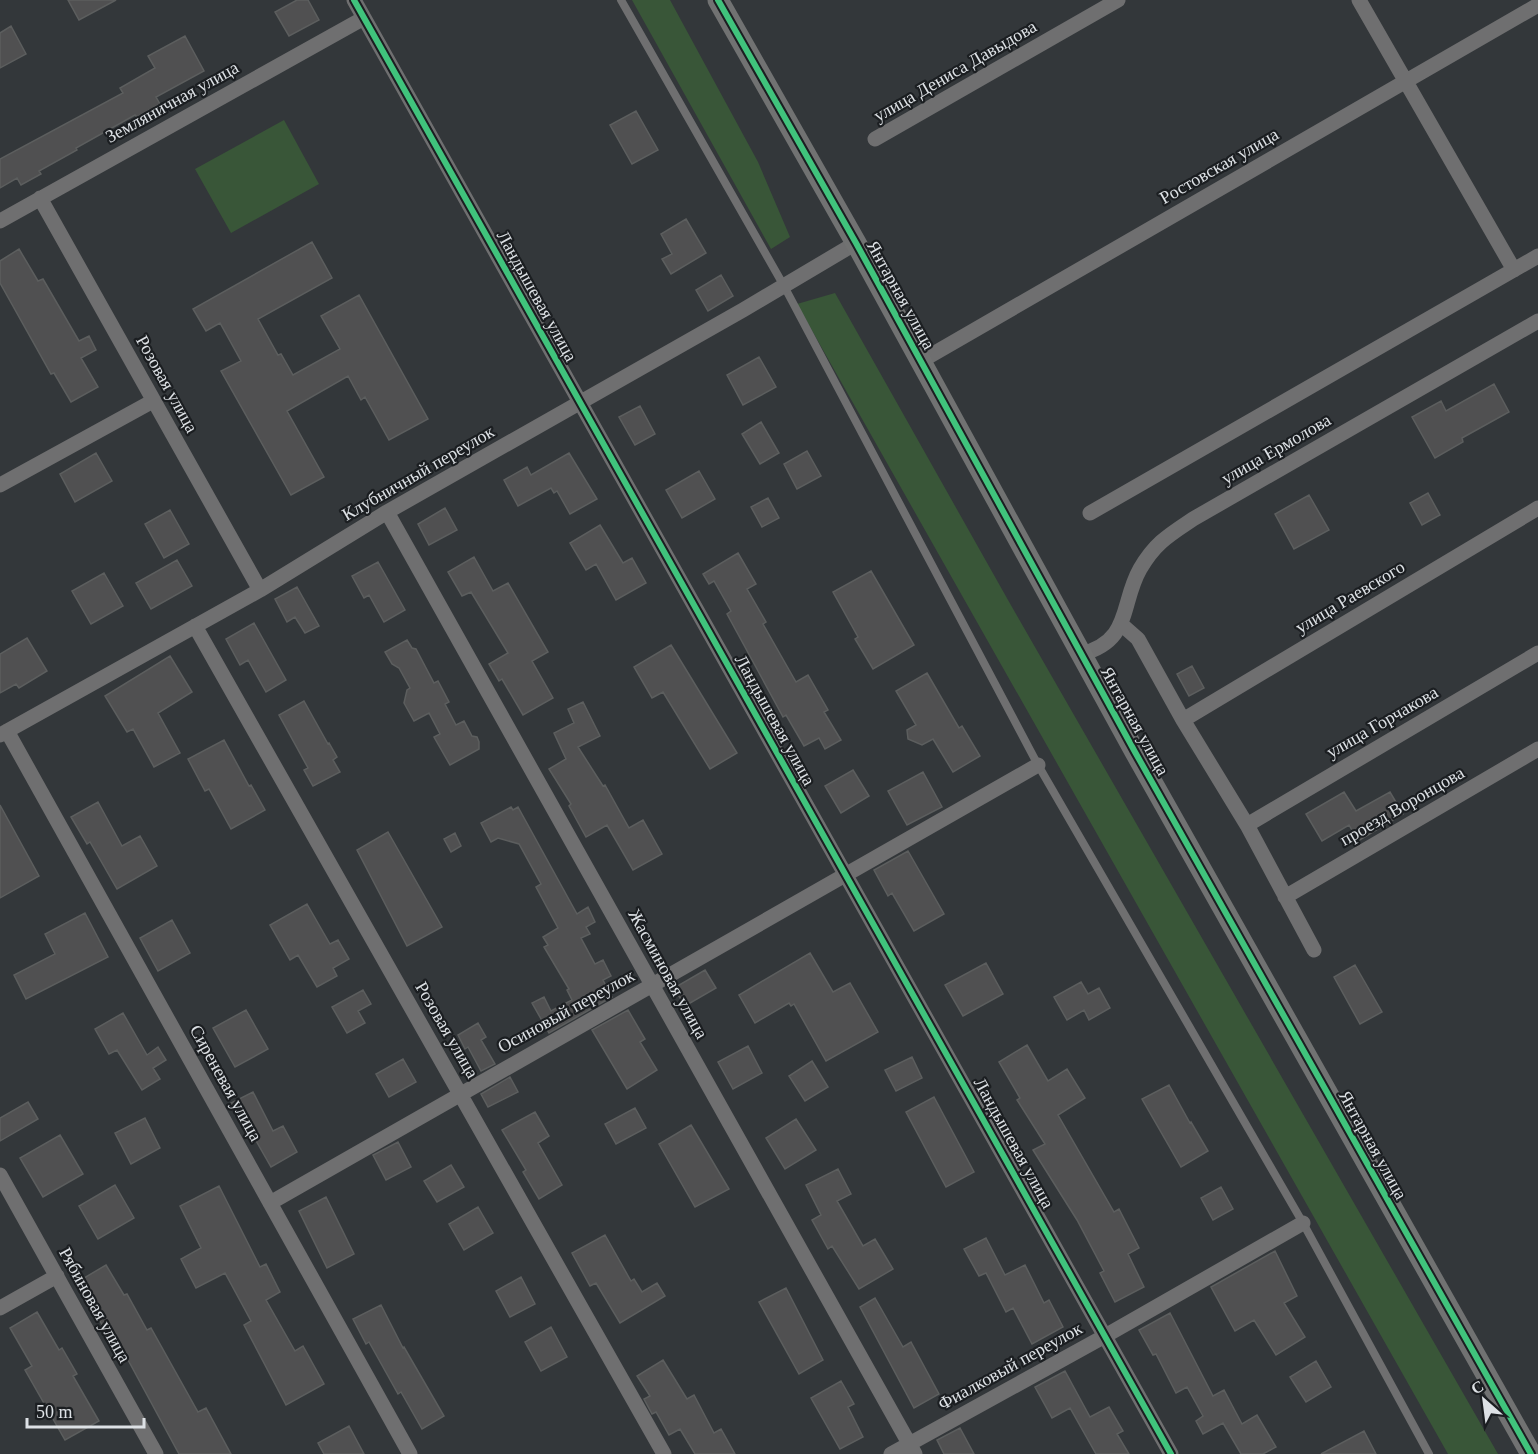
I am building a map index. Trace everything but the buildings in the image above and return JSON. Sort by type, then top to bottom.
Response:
[{"type":"street","name":"Ландышевая улица","points":[[354,0],[1171,1454]]},
{"type":"street","name":"Янтарная улица","points":[[718,0],[856,243],[1081,654],[1531,1454]]},
{"type":"street","name":"улица Дениса Давыдова","points":[[875,139],[1118,0]]},
{"type":"street","points":[[1359,0],[1514,270]]},
{"type":"street","name":"Ростовская улица","points":[[921,361],[1538,5]]},
{"type":"street","name":"Земляничная улица","points":[[0,221],[364,18]]},
{"type":"street","name":"Розовая улица","points":[[40,198],[261,590]]},
{"type":"street","name":"Клубничный переулок","points":[[4,733],[261,590],[387,512],[856,243]]},
{"type":"street","name":"улица Ермолова","points":[[1090,513],[1538,256]]},
{"type":"street","name":"улица Ермолова","points":[[1081,654],[1104,645],[1121,624],[1139,570],[1158,543],[1193,519],[1538,321]]},
{"type":"street","points":[[0,485],[153,400]]},
{"type":"street","name":"улица Раевского","points":[[1183,720],[1538,508]]},
{"type":"street","name":"Жасминовая улица","points":[[387,512],[912,1449]]},
{"type":"street","points":[[1121,624],[1138,639],[1183,720],[1247,825],[1314,950]]},
{"type":"street","name":"Розовая улица","points":[[195,626],[664,1454]]},
{"type":"street","name":"улица Горчакова","points":[[1247,825],[1538,653]]},
{"type":"street","name":"Сиреневая улица","points":[[4,733],[410,1454]]},
{"type":"street","name":"проезд Воронцова","points":[[1285,897],[1538,749]]},
{"type":"street","name":"Осиновый переулок","points":[[270,1203],[1038,765]]},
{"type":"street","name":"Рябиновая улица","points":[[0,1175],[156,1454]]},
{"type":"street","name":"Фиалковый переулок","points":[[891,1454],[912,1449],[1303,1222]]},
{"type":"street","points":[[0,1308],[57,1276]]},
{"type":"lane","points":[[621,0],[784,286],[1038,765],[1303,1222],[1430,1454]]},
{"type":"green space","points":[[632,0],[670,0],[758,162],[790,237],[771,249]]},
{"type":"green space","points":[[284,120],[319,184],[231,233],[195,169]]},
{"type":"green space","points":[[835,293],[1008,600],[1498,1454],[1448,1454],[797,304]]},
{"type":"cycle path","points":[[354,0],[1171,1454]]},
{"type":"cycle path","points":[[718,0],[856,243],[1135,752],[1531,1454]]}]
